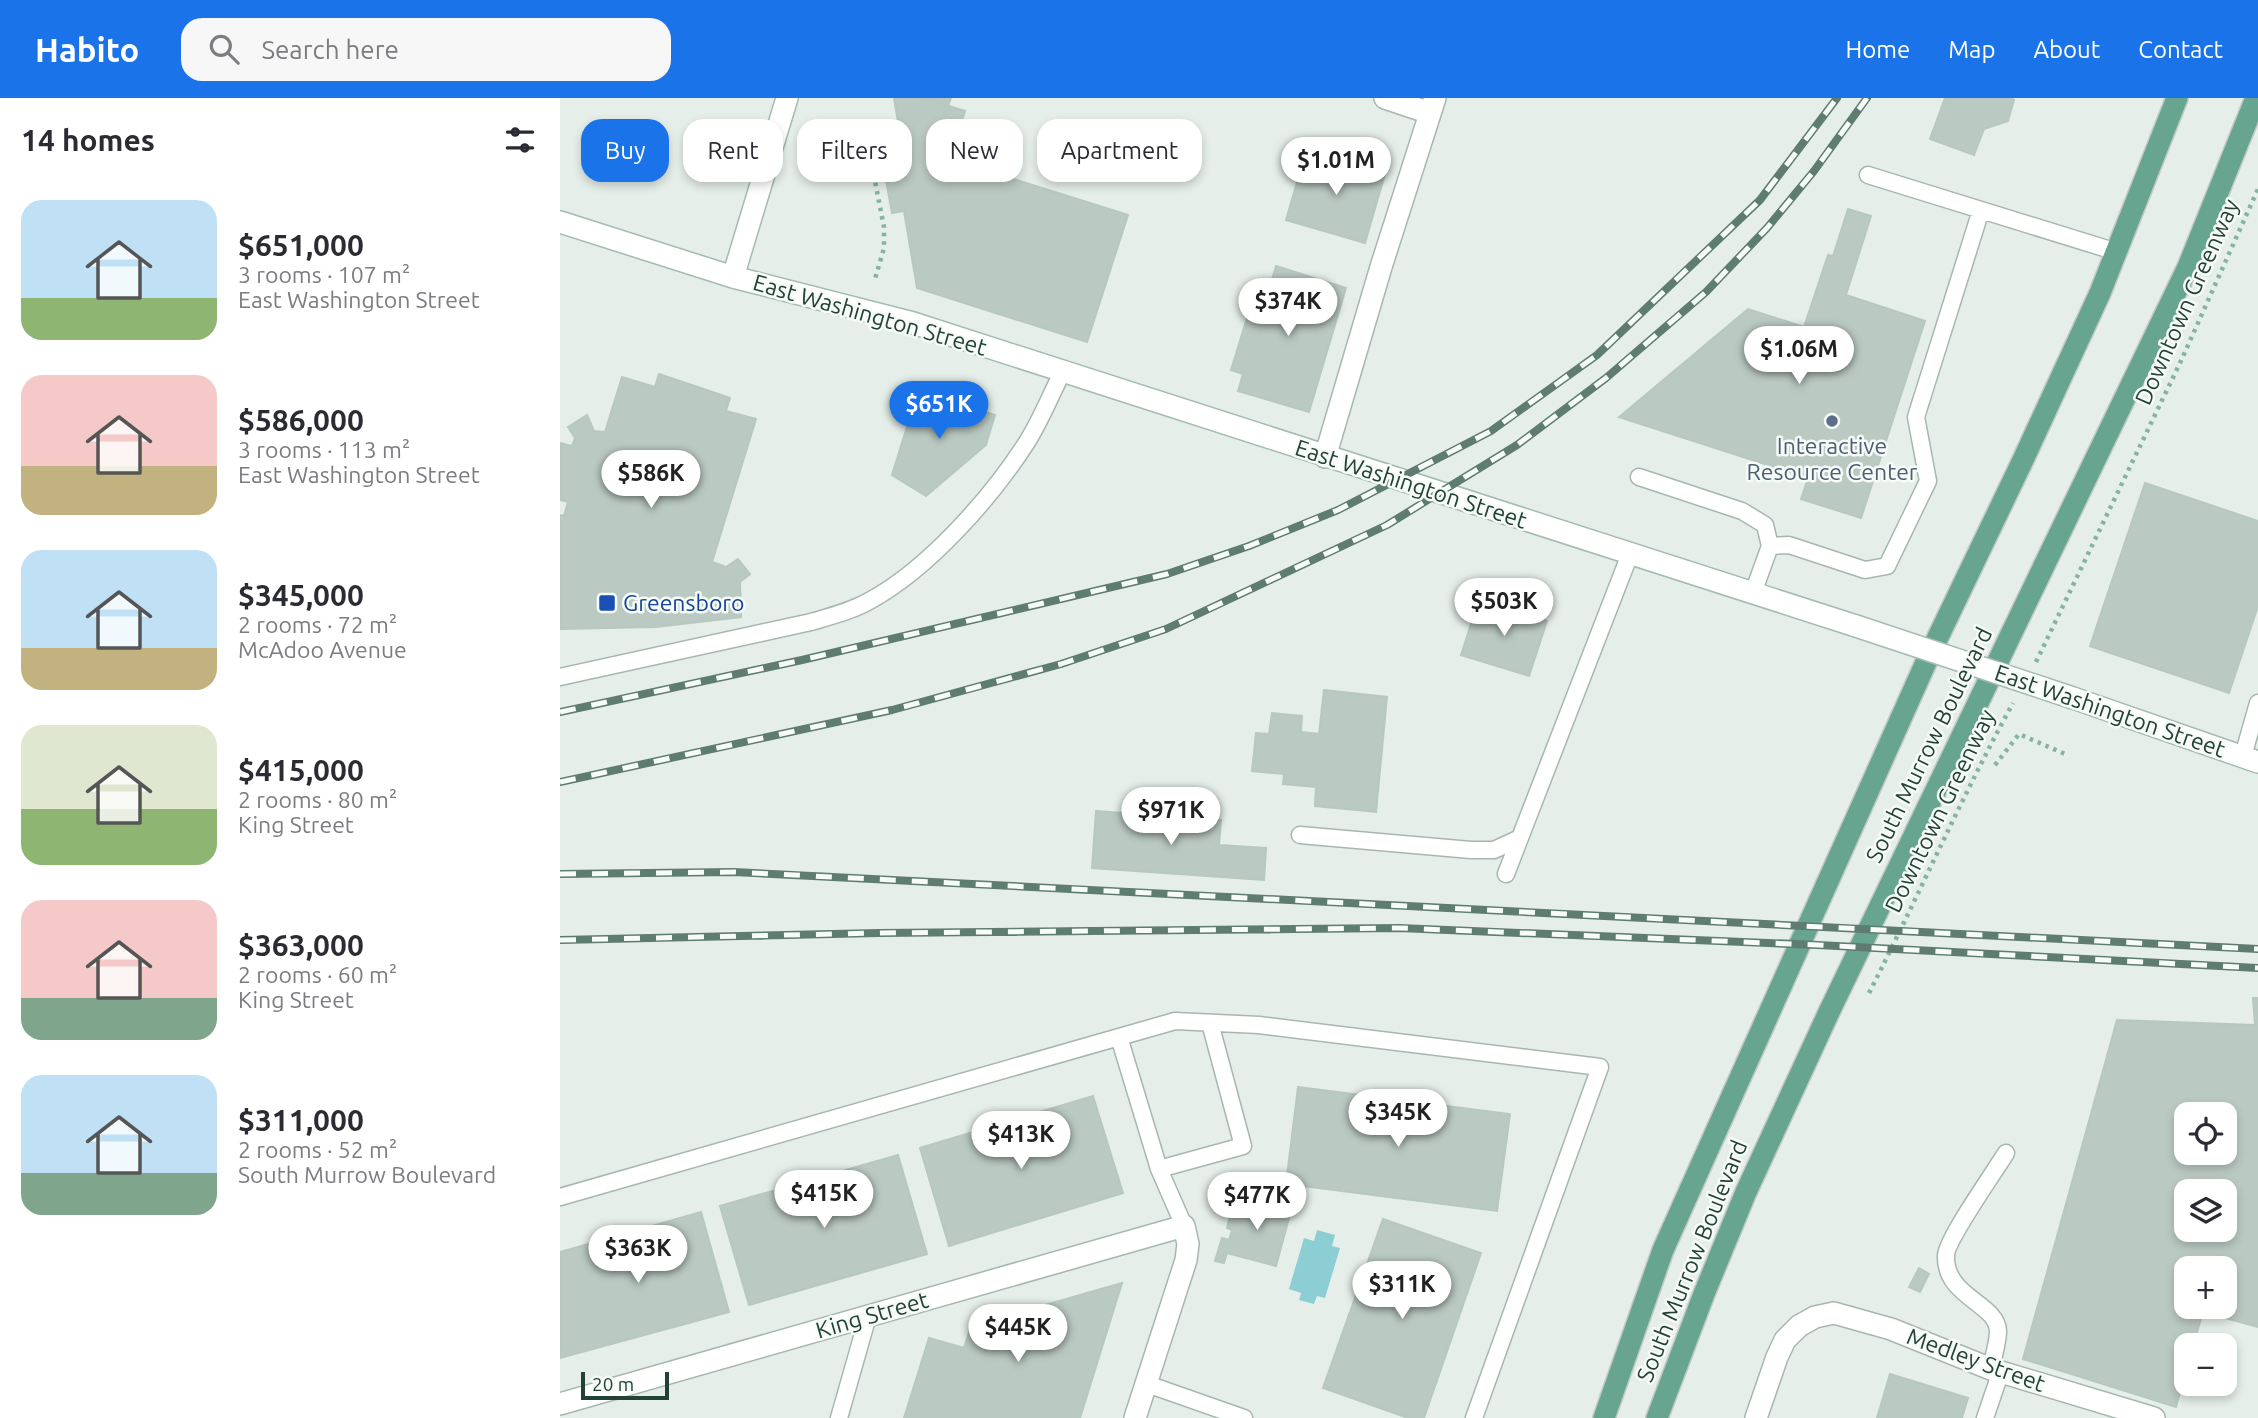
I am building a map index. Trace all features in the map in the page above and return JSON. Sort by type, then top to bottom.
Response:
[{"type":"main road","name":"South Murrow Boulevard","points":[[1604,1418],[1663,1250],[1927,660],[2029,449],[2100,293],[2177,98]]},
{"type":"main road","name":"South Murrow Boulevard","points":[[1657,1418],[1704,1294],[1752,1180],[1829,1012],[2188,267],[2256,98]]},
{"type":"street","points":[[733,277],[787,98]]},
{"type":"street","points":[[1325,457],[1432,105],[1385,98]]},
{"type":"street","name":"East Washington Street","points":[[560,222],[733,277],[913,323],[1856,626],[2250,759]]},
{"type":"street","points":[[1135,1418],[1186,1260],[1188,1244],[1184,1226]]},
{"type":"street","name":"King Street","points":[[560,1404],[1184,1226]]},
{"type":"street","name":"Medley Street","points":[[1756,1418],[1785,1340],[1799,1326],[1815,1317],[1834,1313],[1891,1329],[1996,1370],[2154,1418]]},
{"type":"lane","points":[[1868,175],[2117,251]]},
{"type":"lane","points":[[1770,546],[1789,545],[1865,570],[1887,566],[1928,481],[1916,417],[1981,210]]},
{"type":"lane","points":[[560,677],[811,622],[847,612],[871,600],[906,577],[960,527],[1002,477],[1028,440],[1062,371]]},
{"type":"lane","points":[[1639,477],[1742,511],[1765,525],[1770,546],[1753,593]]},
{"type":"lane","points":[[1506,874],[1630,554]]},
{"type":"lane","points":[[2250,759],[2258,703]]},
{"type":"lane","points":[[1300,835],[1483,850],[1494,850],[1520,838]]},
{"type":"lane","points":[[560,1197],[1175,1021],[1259,1025],[1600,1067],[1474,1418]]},
{"type":"lane","points":[[1158,1169],[1242,1146],[1210,1023]]},
{"type":"lane","points":[[1119,1037],[1158,1169],[1184,1226]]},
{"type":"lane","points":[[1984,1418],[1996,1370],[1998,1330],[1992,1317],[1956,1285],[1948,1273],[1946,1252],[2006,1153]]},
{"type":"lane","points":[[839,1418],[868,1316]]},
{"type":"lane","points":[[1147,1384],[1244,1418]]},
{"type":"path","points":[[875,182],[884,227],[884,248],[875,279]]},
{"type":"path","name":"Downtown Greenway","points":[[2031,671],[2180,363],[2258,188]]},
{"type":"path","name":"Downtown Greenway","points":[[1867,998],[1982,760],[2018,693]]},
{"type":"path","points":[[1995,765],[2019,734],[2065,754]]},
{"type":"water","points":[[1317,1230],[1335,1235],[1332,1246],[1340,1248],[1325,1298],[1317,1296],[1314,1304],[1299,1300],[1301,1293],[1289,1289],[1304,1238],[1314,1241]]},
{"type":"building","points":[[894,98],[923,98],[965,111],[962,119],[926,119],[926,182],[1023,182],[1128,215],[1087,342],[917,288],[904,211],[892,213],[886,182],[912,182],[912,119],[898,119]]},
{"type":"building","points":[[923,98],[951,98],[948,106]]},
{"type":"building","points":[[1945,98],[2014,100],[2008,121],[1984,129],[1974,155],[1930,139]]},
{"type":"building","points":[[1306,151],[1385,174],[1365,243],[1286,220]]},
{"type":"building","points":[[1848,209],[1871,216],[1846,295],[1925,321],[1861,518],[1801,499],[1808,478],[1619,417],[1748,309],[1804,327],[1828,255],[1833,256]]},
{"type":"building","points":[[1276,266],[1346,288],[1309,412],[1238,391],[1243,374],[1231,370],[1259,279],[1271,283]]},
{"type":"building","points":[[659,374],[730,398],[726,411],[756,419],[712,562],[726,567],[738,559],[750,574],[740,582],[741,617],[656,627],[560,629],[560,515],[564,516],[568,502],[560,500],[560,443],[572,446],[575,438],[568,427],[587,415],[594,431],[605,432],[622,377],[655,387]]},
{"type":"building","points":[[918,391],[995,415],[986,445],[926,496],[892,475]]},
{"type":"building","points":[[2145,483],[2258,521],[2258,606],[2229,693],[2090,646]]},
{"type":"building","points":[[1479,599],[1547,621],[1529,676],[1461,655]]},
{"type":"building","points":[[1324,690],[1387,697],[1376,812],[1315,806],[1316,787],[1283,784],[1284,774],[1252,771],[1256,733],[1269,734],[1272,713],[1302,716],[1301,732],[1319,734]]},
{"type":"building","points":[[1096,811],[1221,820],[1219,845],[1266,848],[1264,880],[1092,868]]},
{"type":"building","points":[[2253,998],[2258,998],[2258,1327],[2229,1319],[2237,1319],[2237,1256],[2174,1256],[2174,1319],[2201,1319],[2197,1333],[2174,1333],[2174,1396],[2179,1396],[2176,1407],[2023,1359],[2117,1020],[2255,1025]]},
{"type":"building","points":[[1298,1087],[1510,1114],[1497,1211],[1286,1184]]},
{"type":"building","points":[[1093,1096],[1123,1193],[949,1246],[920,1148]]},
{"type":"building","points":[[898,1155],[927,1254],[749,1305],[720,1206]]},
{"type":"building","points":[[1261,1198],[1292,1207],[1276,1266],[1227,1253],[1224,1263],[1215,1261],[1222,1238],[1229,1240],[1232,1230],[1227,1228],[1230,1216],[1236,1218],[1240,1203]]},
{"type":"building","points":[[701,1212],[729,1312],[560,1358],[560,1252]]},
{"type":"building","points":[[1383,1219],[1481,1253],[1424,1418],[1408,1418],[1323,1388]]},
{"type":"building","points":[[1919,1268],[1929,1274],[1920,1292],[1909,1287]]},
{"type":"building","points":[[1122,1283],[1080,1418],[904,1418],[929,1338],[964,1348],[971,1326]]},
{"type":"building","points":[[1890,1374],[1968,1398],[1962,1418],[1877,1418]]},
{"type":"railway","points":[[560,712],[802,660],[1167,574],[1249,546],[1338,510],[1491,431],[1597,355],[1760,200],[1837,98]]},
{"type":"railway","points":[[560,782],[892,710],[1061,664],[1166,629],[1387,525],[1517,445],[1606,378],[1706,292],[1767,228],[1814,171],[1867,98]]},
{"type":"railway","points":[[560,874],[734,872],[2258,949]]},
{"type":"railway","points":[[560,940],[879,933],[1399,928],[1818,945],[2258,968]]},
{"type":"place","name":"Interactive Resource Center","points":[[1832,421]]},
{"type":"place","name":"Greensboro","points":[[607,603]]}]
